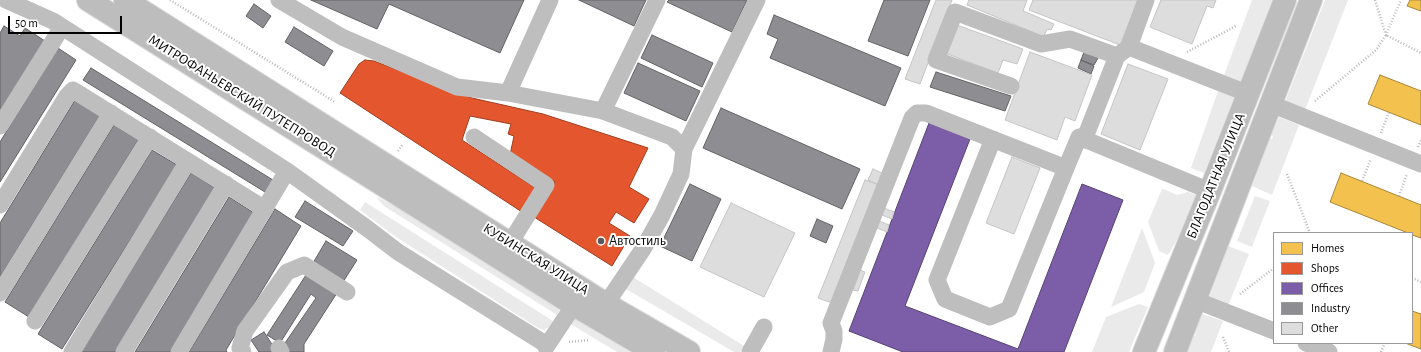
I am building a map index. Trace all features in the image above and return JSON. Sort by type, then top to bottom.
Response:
[{"type":"main road","name":"МИТРОФАНЬЕВСКИЙ ПУТЕПРОВОД","points":[[88,0],[381,172]]},
{"type":"main road","name":"МИТРОФАНЬЕВСКИЙ ПУТЕПРОВОД","points":[[125,0],[381,172]]},
{"type":"main road","name":"БЛАГОДАТНАЯ УЛИЦА","points":[[1144,352],[1249,94],[1285,0]]},
{"type":"main road","name":"БЛАГОДАТНАЯ УЛИЦА","points":[[1174,352],[1311,0]]},
{"type":"main road","name":"КУБИНСКАЯ УЛИЦА","points":[[381,172],[510,243],[606,304],[689,352]]},
{"type":"main road","name":"КУБИНСКАЯ УЛИЦА","points":[[381,172],[574,305],[654,352]]},
{"type":"lane","points":[[6,0],[53,21],[286,171],[398,252],[546,346],[574,305]]},
{"type":"lane","points":[[279,0],[342,36],[457,87],[508,93],[603,112],[672,137],[684,149]]},
{"type":"lane","points":[[508,93],[550,0]]},
{"type":"lane","points":[[603,112],[657,0]]},
{"type":"lane","points":[[606,304],[643,249],[662,215],[681,174],[684,149],[757,0]]},
{"type":"lane","points":[[1084,140],[1146,0]]},
{"type":"lane","points":[[1011,86],[936,60],[957,6],[1042,44],[1070,39],[1123,52],[1249,94]]},
{"type":"lane","points":[[0,126],[62,27]]},
{"type":"lane","points":[[0,205],[67,96],[73,90],[265,209]]},
{"type":"lane","points":[[1271,104],[1421,164]]},
{"type":"lane","points":[[0,293],[111,113]]},
{"type":"lane","points":[[831,352],[834,331],[831,323],[912,118],[917,113],[926,114],[1066,168]]},
{"type":"lane","points":[[35,321],[150,137]]},
{"type":"lane","points":[[474,137],[546,185],[510,243]]},
{"type":"lane","points":[[993,139],[937,280],[945,299],[990,317],[1009,309],[1079,137],[1210,191]]},
{"type":"lane","points":[[72,352],[188,161]]},
{"type":"lane","points":[[179,352],[265,209],[286,171]]},
{"type":"lane","points":[[124,352],[226,184]]},
{"type":"lane","points":[[243,352],[240,348],[245,331],[287,272],[304,265],[347,292]]},
{"type":"lane","points":[[1195,300],[1273,331]]},
{"type":"lane","points":[[750,352],[764,327]]},
{"type":"lane","points":[[1309,344],[1329,352]]},
{"type":"path","points":[[170,0],[335,102]]},
{"type":"path","points":[[1375,0],[1386,35],[1421,53]]},
{"type":"path","points":[[1314,101],[1376,50],[1386,35],[1400,0]]},
{"type":"path","points":[[1198,46],[1236,26]]},
{"type":"path","points":[[1287,174],[1310,232]]},
{"type":"path","points":[[1240,294],[1273,269]]},
{"type":"path","points":[[1223,337],[1229,352]]},
{"type":"shaded area","points":[[1252,0],[1272,0],[1240,82],[1224,75]]},
{"type":"shaded area","points":[[1325,0],[1348,0],[1305,110],[1285,102]]},
{"type":"shaded area","points":[[1218,91],[1234,97],[1204,173],[1191,168]]},
{"type":"shaded area","points":[[1279,117],[1299,125],[1272,195],[1252,186],[1270,138],[1272,139],[1273,136],[1271,135]]},
{"type":"shaded area","points":[[1162,189],[1177,195],[1188,192],[1196,195],[1181,233],[1168,255],[1159,251],[1148,222]]},
{"type":"shaded area","points":[[1255,196],[1270,201],[1252,247],[1237,241]]},
{"type":"shaded area","points":[[377,197],[410,214],[558,306],[559,311],[557,315],[384,206]]},
{"type":"shaded area","points":[[365,202],[553,321],[549,327],[544,330],[538,328],[396,237],[360,210]]},
{"type":"shaded area","points":[[1142,228],[1155,263],[1144,292],[1111,307]]},
{"type":"shaded area","points":[[1228,246],[1249,254],[1228,306],[1209,298]]},
{"type":"shaded area","points":[[633,277],[744,346],[740,352],[734,352],[626,289]]},
{"type":"shaded area","points":[[1139,304],[1148,307],[1129,352],[1092,352],[1106,317]]},
{"type":"shaded area","points":[[1202,314],[1223,321],[1211,352],[1187,352],[1193,336],[1196,334],[1194,332]]},
{"type":"shaded area","points":[[576,317],[633,352],[617,352],[569,323]]},
{"type":"building: Homes","points":[[1410,0],[1421,0],[1421,11],[1407,6]]},
{"type":"building: Homes","points":[[1380,75],[1421,91],[1421,125],[1368,104]]},
{"type":"building: Homes","points":[[1341,173],[1421,205],[1421,238],[1413,235],[1413,232],[1405,232],[1330,202]]},
{"type":"building: Homes","points":[[1413,311],[1421,314],[1421,349],[1408,344],[1413,344]]},
{"type":"building: Shops","points":[[365,60],[374,61],[472,98],[543,114],[648,148],[629,187],[649,199],[634,223],[616,212],[609,223],[630,236],[612,266],[534,217],[555,182],[510,155],[514,136],[508,134],[511,124],[470,116],[462,140],[537,189],[522,212],[340,93],[359,64]]},
{"type":"building: Offices","points":[[929,123],[970,139],[905,306],[1018,349],[1082,184],[1123,200],[1064,352],[903,352],[849,331]]},
{"type":"building: Industry","points":[[311,0],[524,0],[500,53],[389,4],[377,29]]},
{"type":"building: Industry","points":[[579,0],[646,0],[634,26]]},
{"type":"building: Industry","points":[[669,0],[747,0],[732,32],[667,2]]},
{"type":"building: Industry","points":[[884,0],[930,0],[908,56],[868,41]]},
{"type":"building: Industry","points":[[254,4],[271,16],[263,28],[246,16]]},
{"type":"building: Industry","points":[[774,15],[901,68],[885,106],[770,58],[778,39],[767,34]]},
{"type":"building: Industry","points":[[4,26],[20,36],[25,28],[45,41],[0,111],[0,33]]},
{"type":"building: Industry","points":[[294,27],[333,51],[324,66],[285,42]]},
{"type":"building: Industry","points":[[652,35],[713,63],[702,87],[641,58]]},
{"type":"building: Industry","points":[[58,48],[76,60],[0,182],[0,142]]},
{"type":"building: Industry","points":[[1084,52],[1098,58],[1094,65],[1081,60]]},
{"type":"building: Industry","points":[[1081,60],[1094,66],[1091,74],[1078,68]]},
{"type":"building: Industry","points":[[638,63],[700,91],[686,121],[624,93]]},
{"type":"building: Industry","points":[[91,68],[273,180],[265,192],[83,80]]},
{"type":"building: Industry","points":[[936,72],[1011,96],[1005,111],[930,87]]},
{"type":"building: Industry","points":[[75,100],[100,115],[0,277],[0,223]]},
{"type":"building: Industry","points":[[721,108],[860,169],[842,209],[703,148]]},
{"type":"building: Industry","points":[[114,125],[138,140],[29,317],[5,302]]},
{"type":"building: Industry","points":[[152,150],[177,165],[62,349],[38,334]]},
{"type":"building: Industry","points":[[191,173],[215,188],[115,352],[81,352]]},
{"type":"building: Industry","points":[[690,184],[721,199],[692,261],[660,246]]},
{"type":"building: Industry","points":[[229,197],[254,213],[170,352],[135,352]]},
{"type":"building: Industry","points":[[305,201],[353,231],[343,246],[295,217]]},
{"type":"building: Industry","points":[[275,209],[301,226],[226,350],[227,352],[189,352]]},
{"type":"building: Industry","points":[[817,219],[833,226],[826,243],[810,236]]},
{"type":"building: Industry","points":[[326,241],[357,260],[343,282],[313,263]]},
{"type":"building: Industry","points":[[306,275],[337,293],[304,344],[304,352],[285,352],[285,343],[316,298],[311,294],[280,343],[267,335]]},
{"type":"building: Industry","points":[[264,332],[277,352],[259,352],[251,340]]},
{"type":"building: Other","points":[[936,0],[952,0],[920,84],[905,79]]},
{"type":"building: Other","points":[[969,0],[1027,0],[1023,11],[1054,24],[1051,30],[1047,29],[1043,38],[1035,33],[967,5]]},
{"type":"building: Other","points":[[1033,0],[1138,0],[1120,45],[1029,10]]},
{"type":"building: Other","points":[[1161,0],[1216,0],[1213,8],[1207,6],[1192,44],[1150,27]]},
{"type":"building: Other","points":[[957,25],[1023,49],[1017,64],[1003,60],[998,73],[945,53]]},
{"type":"building: Other","points":[[1030,52],[1092,75],[1075,121],[1065,117],[1057,140],[1005,120]]},
{"type":"building: Other","points":[[1128,64],[1168,79],[1140,150],[1101,134]]},
{"type":"building: Other","points":[[1012,157],[1040,168],[1014,234],[986,223]]},
{"type":"building: Other","points":[[873,169],[884,174],[879,185],[868,180]]},
{"type":"building: Other","points":[[865,180],[879,185],[832,303],[818,298]]},
{"type":"building: Other","points":[[731,203],[795,233],[764,297],[700,267]]},
{"type":"building: Other","points":[[884,208],[894,212],[892,219],[882,215]]},
{"type":"building: Other","points":[[879,221],[889,225],[887,232],[877,228]]},
{"type":"building: Other","points":[[860,270],[865,272],[858,291],[853,290]]},
{"type":"place","name":"Автостиль","points":[[601,241]]}]
